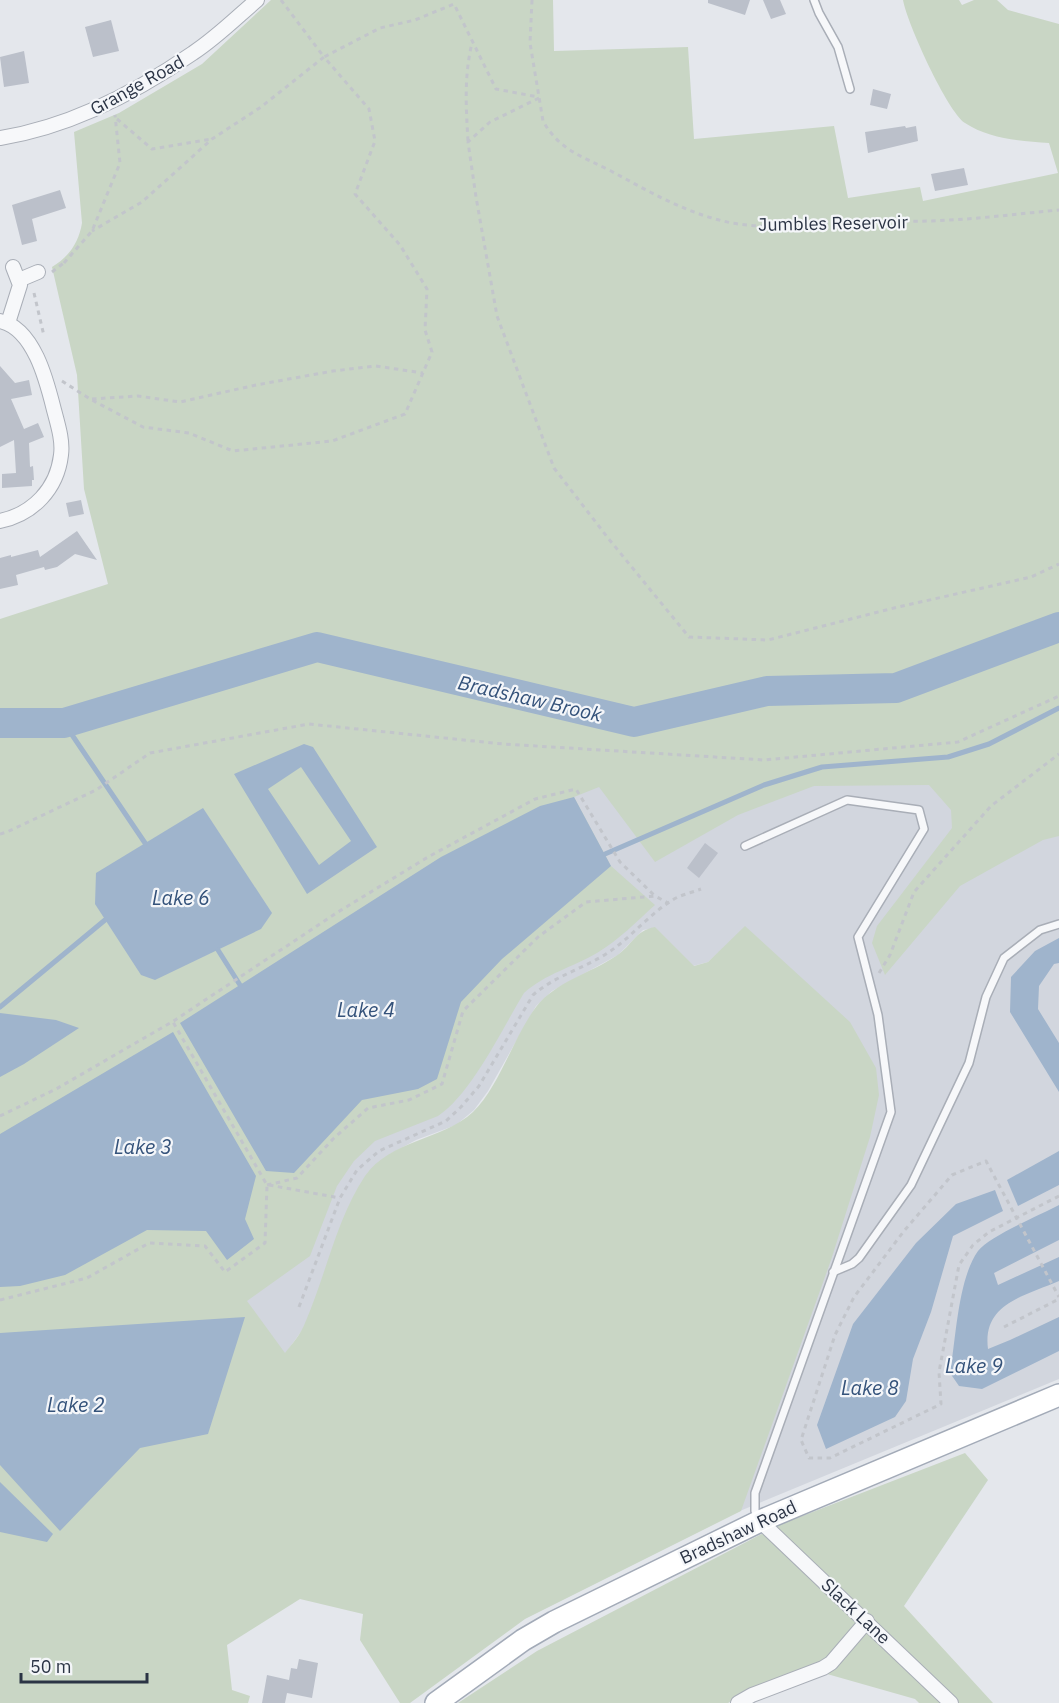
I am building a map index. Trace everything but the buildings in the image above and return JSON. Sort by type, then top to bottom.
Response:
[{"type":"main road","name":"Bradshaw Road","points":[[436,1703],[523,1640],[554,1622],[760,1521],[1059,1395]]},
{"type":"street","name":"Grange Road","points":[[0,138],[21,135],[57,124],[111,103],[195,52],[257,0]]},
{"type":"street","points":[[0,521],[12,519],[38,502],[50,488],[58,471],[62,454],[61,437],[41,362],[26,341],[4,322],[18,296],[16,274],[43,273]]},
{"type":"street","name":"Slack Lane","points":[[760,1521],[951,1703]]},
{"type":"street","points":[[738,1703],[752,1695],[831,1663],[867,1621]]},
{"type":"lane","points":[[814,0],[838,47],[850,89]]},
{"type":"lane","points":[[745,846],[847,800],[919,810],[924,829],[858,937],[878,1015],[891,1112],[755,1493],[755,1511],[760,1521]]},
{"type":"lane","points":[[833,1272],[852,1264],[859,1258],[911,1185],[969,1063],[986,998],[1004,958],[1040,930],[1059,924]]},
{"type":"path","points":[[59,379],[90,399],[143,427],[189,434],[233,451],[332,441],[405,414],[432,352],[425,330],[428,289],[399,245],[355,194],[375,141],[369,110],[324,57],[281,0]]},
{"type":"path","name":"Jumbles Reservoir","points":[[532,0],[530,43],[543,122],[549,133],[573,153],[688,211],[730,222],[762,227],[850,221],[928,221],[1059,210]]},
{"type":"path","points":[[43,273],[65,262],[92,231],[142,201],[212,139],[261,107],[324,57],[380,28],[415,20],[454,4],[496,89],[539,98]]},
{"type":"path","points":[[472,41],[467,64],[465,95],[468,141],[497,316],[554,468],[689,637],[768,640],[1031,577],[1059,564]]},
{"type":"path","points":[[468,141],[490,122],[539,98]]},
{"type":"path","points":[[92,231],[120,163],[117,119],[111,103]]},
{"type":"path","points":[[117,119],[152,149],[212,139]]},
{"type":"path","points":[[43,273],[65,262]]},
{"type":"path","points":[[33,286],[45,340]]},
{"type":"path","points":[[90,399],[138,396],[180,402],[333,370],[376,366],[423,373]]},
{"type":"path","points":[[0,834],[96,790],[150,753],[309,724],[503,744],[764,760],[958,742],[1059,696]]},
{"type":"path","points":[[871,986],[890,955],[915,892],[992,806],[1059,754]]},
{"type":"path","points":[[0,1116],[56,1089],[172,1022],[338,912],[428,857],[535,799],[576,789],[620,862],[656,896],[668,903]]},
{"type":"path","points":[[299,1307],[340,1198],[357,1170],[379,1151],[446,1121],[461,1107],[479,1086],[534,995],[545,985],[603,956],[623,943],[668,903],[701,889]]},
{"type":"path","points":[[267,1185],[297,1178],[333,1139],[368,1108],[410,1100],[442,1084],[462,1011],[538,937],[586,902],[656,896]]},
{"type":"path","points":[[0,1300],[87,1278],[149,1243],[205,1246],[225,1272],[265,1243],[267,1185],[172,1022]]},
{"type":"path","points":[[1004,1327],[1059,1298],[1016,1217],[986,1161],[951,1175],[854,1297],[835,1335],[801,1440],[809,1458],[830,1458],[942,1404],[939,1372],[959,1265],[973,1245],[989,1232],[1016,1217],[1059,1196]]},
{"type":"path","points":[[267,1185],[340,1198]]},
{"type":"shaded area","points":[[181,764],[1059,785],[1059,1379],[735,1513],[746,927],[708,962],[693,966],[655,928],[643,930],[618,955],[552,991],[536,1006],[488,1091],[474,1110],[456,1125],[416,1140],[390,1154],[305,1326],[285,1354],[204,1550]]},
{"type":"green space","points":[[271,0],[553,0],[554,51],[688,47],[694,139],[834,126],[848,198],[920,187],[923,201],[1058,173],[1049,143],[1016,140],[984,133],[965,123],[957,115],[929,66],[903,0],[959,0],[962,5],[974,0],[997,0],[1008,10],[1059,24],[1059,836],[1043,840],[960,886],[885,975],[872,943],[877,926],[952,828],[951,810],[929,785],[814,786],[738,815],[655,862],[599,787],[574,797],[611,866],[655,905],[605,948],[532,986],[524,993],[485,1059],[451,1106],[438,1116],[375,1141],[354,1161],[337,1186],[310,1256],[247,1301],[285,1353],[303,1327],[346,1211],[365,1176],[388,1155],[447,1129],[473,1112],[491,1089],[528,1019],[544,998],[563,984],[616,956],[638,935],[648,929],[655,927],[694,966],[708,962],[745,926],[850,1022],[876,1068],[879,1095],[870,1137],[831,1260],[741,1511],[525,1619],[410,1703],[400,1703],[360,1640],[363,1614],[300,1599],[227,1645],[232,1690],[250,1696],[248,1703],[0,1703],[0,619],[108,584],[84,489],[77,375],[52,267],[72,248],[82,223],[74,132],[119,113],[202,64]]},
{"type":"green space","points":[[965,1453],[988,1480],[904,1606],[993,1703],[919,1703],[915,1699],[806,1668],[751,1689],[728,1703],[458,1703],[537,1651],[779,1525]]},
{"type":"water","points":[[304,744],[313,747],[377,847],[307,894],[234,774]],"holes":[[[301,767],[351,841],[319,865],[268,789]]]},
{"type":"water","name":"Lake 4","points":[[574,797],[611,866],[502,959],[461,1002],[437,1079],[418,1089],[362,1100],[294,1173],[266,1171],[180,1023],[441,857],[540,806]]},
{"type":"water","name":"Lake 6","points":[[203,808],[272,913],[261,929],[155,980],[141,975],[95,904],[96,873]]},
{"type":"water","points":[[1059,938],[1059,963],[1054,964],[1039,986],[1038,1009],[1059,1043],[1059,1092],[1010,1012],[1011,977],[1035,951]]},
{"type":"water","points":[[0,1013],[56,1020],[79,1028],[0,1077]]},
{"type":"water","name":"Lake 3","points":[[173,1032],[256,1176],[245,1219],[254,1239],[227,1260],[206,1231],[147,1230],[65,1275],[20,1286],[0,1287],[0,1134]]},
{"type":"water","points":[[1059,1151],[1059,1185],[1018,1206],[1007,1180]]},
{"type":"water","name":"Lake 8","points":[[995,1190],[1003,1211],[953,1236],[931,1312],[913,1359],[906,1401],[895,1417],[826,1449],[817,1425],[853,1324],[916,1243],[956,1204]]},
{"type":"water","name":"Lake 9","points":[[1059,1205],[1059,1240],[994,1273],[998,1285],[1059,1257],[1059,1281],[1008,1303],[999,1311],[988,1333],[988,1349],[1059,1317],[1059,1351],[982,1389],[959,1386],[950,1373],[962,1293],[971,1263],[978,1251],[993,1239]]},
{"type":"water","name":"Lake 2","points":[[245,1317],[208,1434],[140,1448],[60,1531],[0,1465],[0,1333]]},
{"type":"water","points":[[0,1482],[53,1534],[47,1542],[0,1532]]},
{"type":"waterway","name":"Bradshaw Brook","points":[[0,723],[64,723],[317,647],[634,722],[767,691],[896,688],[1059,627]]},
{"type":"waterway","points":[[605,854],[764,785],[822,767],[948,757],[989,744],[1059,708]]},
{"type":"waterway","points":[[64,723],[145,843]]},
{"type":"waterway","points":[[0,1007],[105,920]]},
{"type":"waterway","points":[[218,950],[240,985]]}]
